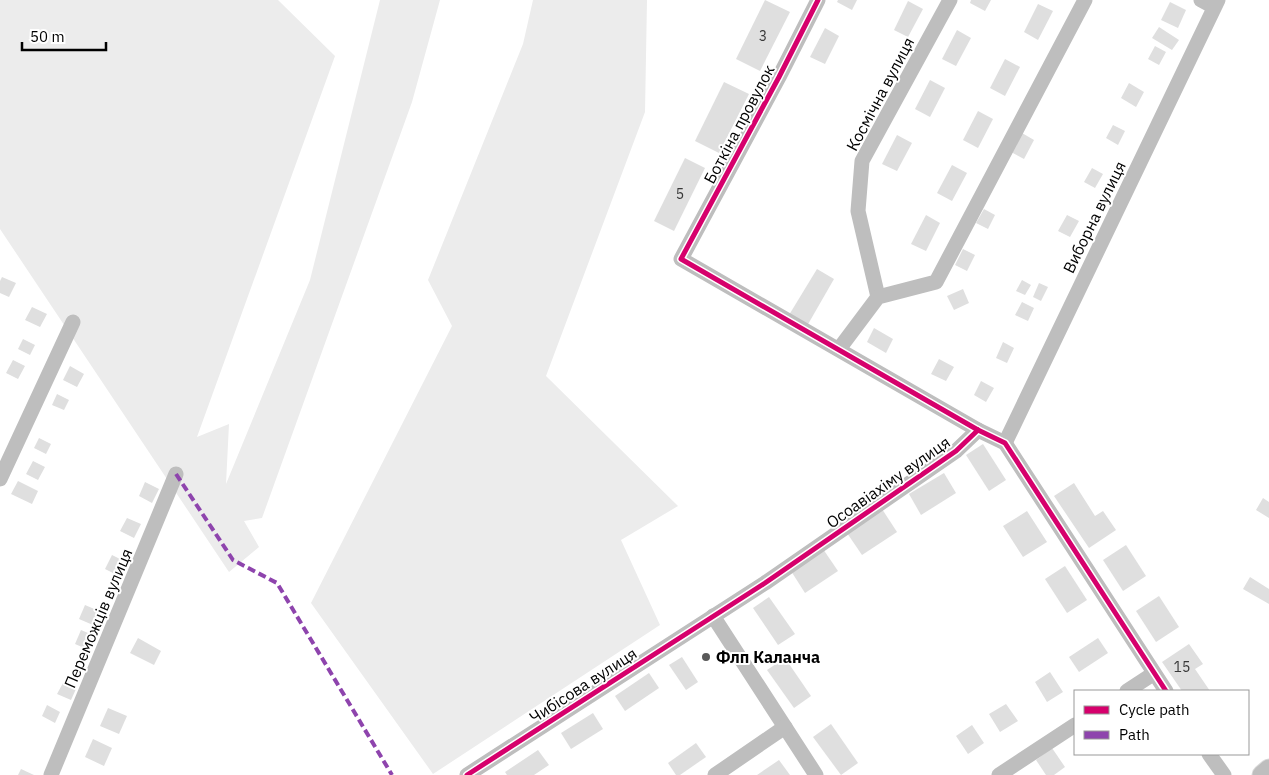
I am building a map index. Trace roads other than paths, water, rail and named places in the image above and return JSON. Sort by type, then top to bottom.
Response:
[{"type":"main road","points":[[1262,775],[1269,769]]},
{"type":"street","name":"Боткіна провулок","points":[[818,0],[779,77],[681,259],[839,349]]},
{"type":"street","name":"Космічна вулиця","points":[[878,297],[858,211],[862,161],[950,0]]},
{"type":"street","points":[[1086,0],[936,282],[878,297],[839,349],[978,430],[1005,443],[1153,674],[1165,690]]},
{"type":"street","name":"Виборна вулиця","points":[[1005,443],[1211,2]]},
{"type":"street","points":[[0,478],[73,322]]},
{"type":"street","name":"Осоавіахіму вулиця","points":[[712,616],[765,583],[956,451],[978,430]]},
{"type":"street","name":"Переможців вулиця","points":[[51,775],[176,474]]},
{"type":"street","points":[[712,616],[816,775]]},
{"type":"street","name":"Чибісова вулиця","points":[[467,775],[712,616]]},
{"type":"street","points":[[1129,690],[1153,674]]},
{"type":"street","points":[[999,775],[1074,726]]},
{"type":"street","points":[[715,775],[785,727]]},
{"type":"street","points":[[1210,755],[1224,775]]},
{"type":"place","name":"Флп Каланча","points":[[706,657]]}]
